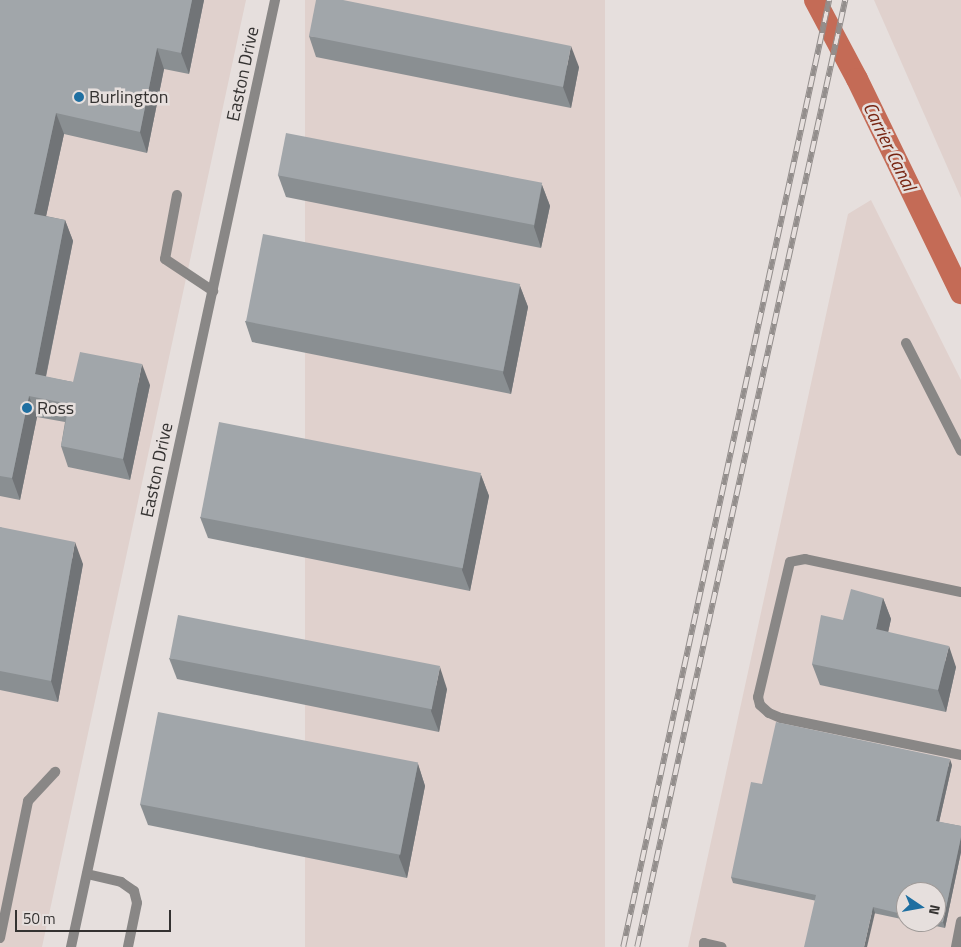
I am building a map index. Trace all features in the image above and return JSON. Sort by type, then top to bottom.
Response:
[{"type":"street","name":"Easton Drive","points":[[71,947],[275,0]]},
{"type":"street","points":[[176,195],[165,259],[213,291]]},
{"type":"street","points":[[906,343],[961,451]]},
{"type":"street","points":[[961,592],[805,558],[790,562],[758,696],[765,710],[781,718],[961,755]]},
{"type":"street","points":[[0,938],[28,801],[55,772]]},
{"type":"street","points":[[86,874],[121,882],[134,891],[137,903],[128,947]]},
{"type":"street","points":[[956,947],[961,921]]},
{"type":"street","points":[[704,945],[722,947]]},
{"type":"shaded area","points":[[0,0],[246,0],[42,947],[0,947]]},
{"type":"shaded area","points":[[305,0],[605,0],[605,947],[305,947]]},
{"type":"shaded area","points":[[874,0],[961,0],[961,198]]},
{"type":"shaded area","points":[[871,200],[961,380],[961,947],[688,947],[848,214]]},
{"type":"building","points":[[0,0],[192,0],[181,53],[157,48],[140,132],[56,113],[34,214],[65,220],[35,374],[73,382],[80,352],[142,364],[123,459],[61,446],[69,404],[29,396],[12,478],[0,476]]},
{"type":"building","points":[[316,0],[343,0],[571,46],[563,87],[309,36]]},
{"type":"building","points":[[286,133],[542,183],[534,225],[278,175]]},
{"type":"building","points":[[263,234],[520,284],[503,371],[246,321]]},
{"type":"building","points":[[219,422],[481,473],[463,568],[200,517]]},
{"type":"building","points":[[0,527],[75,542],[51,681],[0,671]]},
{"type":"building","points":[[851,589],[883,598],[876,629],[949,646],[938,690],[812,664],[821,615],[843,620]]},
{"type":"building","points":[[178,615],[440,666],[432,709],[170,658]]},
{"type":"building","points":[[158,712],[418,763],[400,855],[140,804]]},
{"type":"building","points":[[776,722],[950,759],[936,821],[961,826],[961,837],[946,908],[946,882],[896,882],[896,913],[873,907],[864,947],[804,947],[816,895],[731,877],[751,782],[762,784]]},
{"type":"waterway","name":"Carrier Canal","points":[[815,0],[857,79],[961,293]]},
{"type":"railway","points":[[623,947],[829,0]]},
{"type":"railway","points":[[637,947],[845,0]]},
{"type":"place","name":"Burlington","points":[[79,97]]},
{"type":"place","name":"Ross","points":[[27,408]]}]
